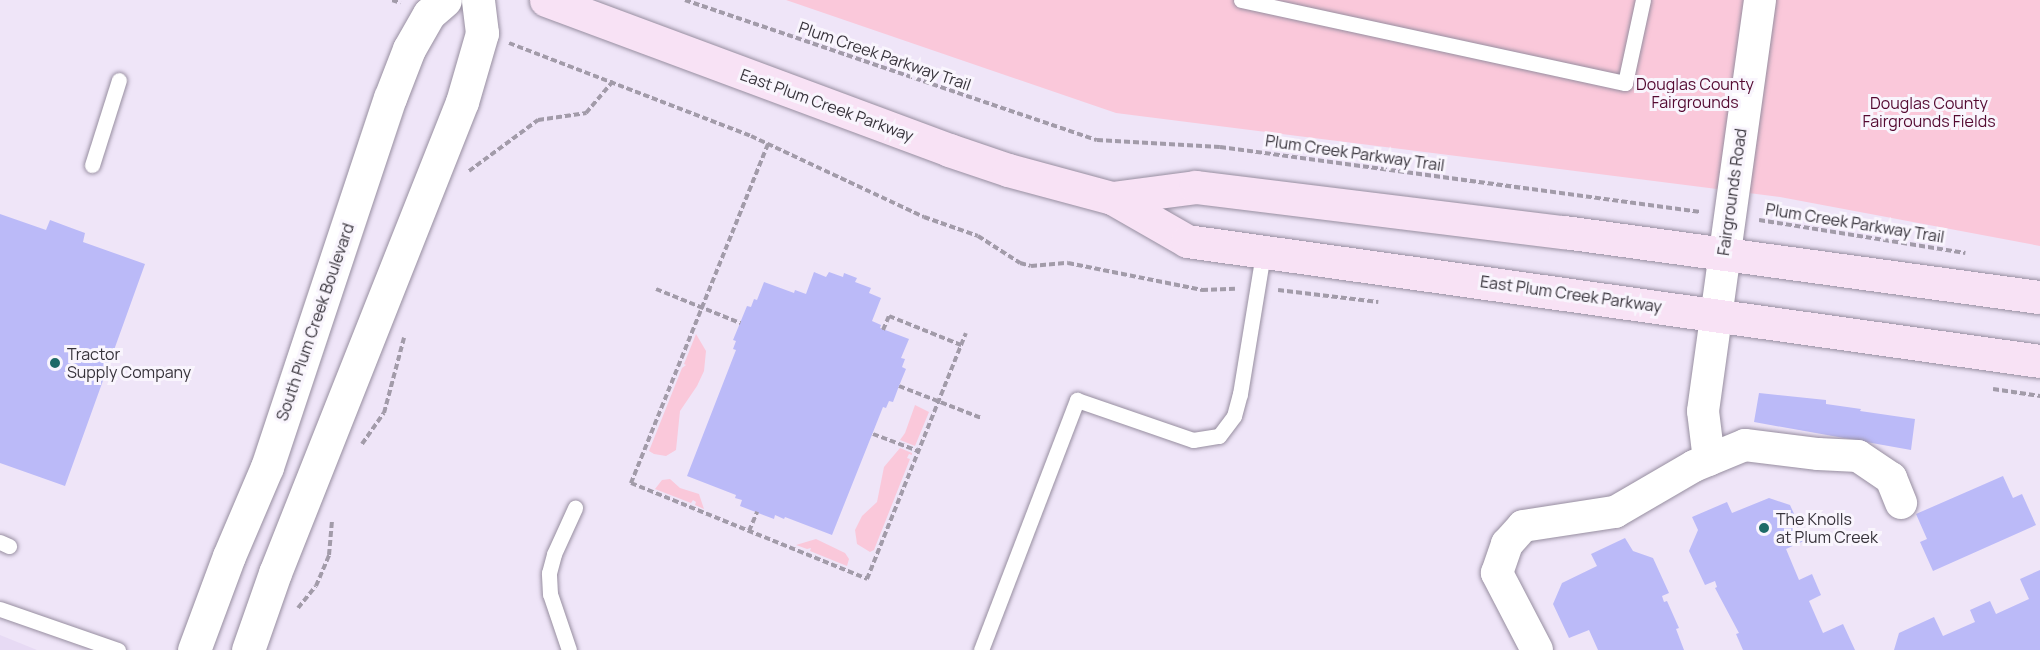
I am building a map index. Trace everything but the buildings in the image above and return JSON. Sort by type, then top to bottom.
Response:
[{"type":"main road","name":"East Plum Creek Parkway","points":[[546,0],[949,150],[1047,181],[1112,198],[1187,241],[2040,361]]},
{"type":"main road","name":"East Plum Creek Parkway","points":[[1112,198],[1195,188],[1724,254],[2040,297]]},
{"type":"street","name":"South Plum Creek Boulevard","points":[[194,650],[229,556],[267,467],[390,98],[409,49],[429,14],[445,0]]},
{"type":"street","points":[[248,650],[275,573],[462,102],[482,33],[478,0]]},
{"type":"street","name":"Fairgrounds Road","points":[[1710,459],[1703,411],[1760,0]]},
{"type":"street","points":[[1537,650],[1497,573],[1506,544],[1523,526],[1615,512],[1710,459],[1745,445],[1818,454],[1858,456],[1891,478],[1901,503]]},
{"type":"lane","points":[[1241,0],[1625,83],[1643,0]]},
{"type":"lane","points":[[92,165],[119,80]]},
{"type":"lane","points":[[981,650],[1077,400],[1193,440],[1219,436],[1234,416],[1242,382],[1263,253]]},
{"type":"lane","points":[[569,650],[552,603],[549,573],[554,554],[575,508]]},
{"type":"lane","points":[[0,609],[118,650]]},
{"type":"path","name":"Plum Creek Parkway Trail","points":[[685,0],[1097,140],[1220,147],[1729,216],[1971,254]]},
{"type":"path","points":[[460,177],[538,120],[586,113],[613,81]]},
{"type":"path","points":[[768,144],[631,483],[867,579],[966,333]]},
{"type":"path","points":[[656,289],[740,323]]},
{"type":"path","points":[[883,330],[889,316],[961,345]]},
{"type":"path","points":[[357,450],[384,412],[407,328]]},
{"type":"path","points":[[899,386],[981,418]]},
{"type":"path","points":[[873,434],[918,451]]},
{"type":"path","points":[[293,614],[316,586],[329,555],[332,510]]},
{"type":"path","points":[[749,531],[757,512]]},
{"type":"shaded area","points":[[0,635],[37,650],[0,650]]},
{"type":"green space","name":"Douglas County Fairgrounds","points":[[786,0],[2040,0],[2040,246],[1780,197],[1116,113]]},
{"type":"green space","points":[[696,334],[706,351],[704,371],[680,411],[676,450],[666,456],[654,454],[649,451],[682,368],[686,365],[684,364]]},
{"type":"green space","points":[[915,405],[929,412],[915,446],[900,440],[905,433]]},
{"type":"green space","points":[[900,448],[912,455],[909,454],[907,458],[910,459],[874,550],[870,552],[857,544],[855,530],[862,516],[877,502],[884,467]]},
{"type":"green space","points":[[670,479],[680,488],[699,494],[704,509],[695,505],[696,502],[693,500],[691,503],[655,489],[662,480]]},
{"type":"green space","points":[[816,539],[845,553],[849,559],[847,566],[810,551],[811,548],[796,545]]},
{"type":"place","name":"Tractor Supply Company","points":[[55,363]]},
{"type":"place","name":"The Knolls at Plum Creek","points":[[1764,528]]},
{"type":"park label","name":"Douglas County Fairgrounds Fields","points":[[1929,112]]}]
